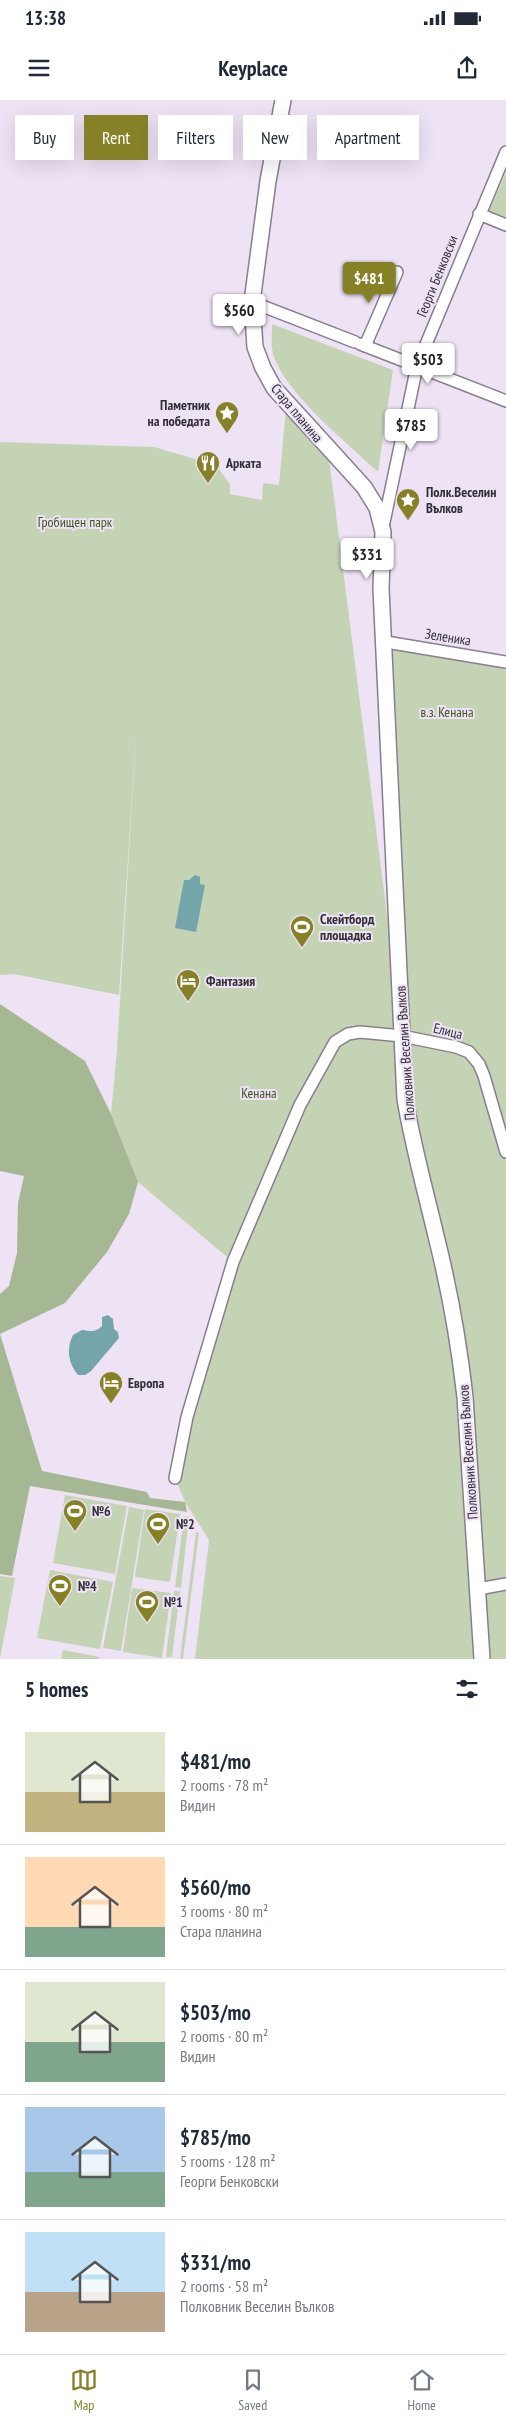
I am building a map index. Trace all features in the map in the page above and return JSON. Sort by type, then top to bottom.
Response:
[{"type":"main road","name":"Стара планина","points":[[283,100],[268,181],[252,302],[256,347],[263,368],[288,405],[364,487],[376,508],[382,532]]},
{"type":"main road","name":"Полковник Веселин Вълков","points":[[382,532],[381,589],[386,642],[405,1099],[411,1140],[439,1249],[461,1360],[466,1397],[482,1659]]},
{"type":"street","name":"Георги Бенковски","points":[[382,532],[416,366],[506,152]]},
{"type":"street","points":[[479,214],[506,225]]},
{"type":"street","points":[[360,344],[397,272]]},
{"type":"street","points":[[252,302],[506,401]]},
{"type":"street","name":"Зеленика","points":[[386,642],[506,662]]},
{"type":"street","name":"Елица","points":[[175,1478],[187,1417],[233,1262],[300,1105],[324,1059],[340,1038],[360,1032],[402,1036],[462,1049],[475,1058],[484,1076],[506,1152]]},
{"type":"street","points":[[478,1590],[506,1584]]},
{"type":"green space","points":[[506,172],[506,221],[488,214]]},
{"type":"green space","points":[[272,324],[393,370],[378,472],[308,406],[284,376],[273,353]]},
{"type":"green space","name":"Кенана","points":[[286,409],[329,459],[402,1033],[386,642],[506,662],[506,1659],[195,1659],[209,1540],[185,1502],[175,1478],[233,1262],[138,1182],[111,1114],[117,1050],[137,721],[119,995],[14,974],[0,975],[0,442],[154,447],[216,465],[230,484],[230,494],[262,500],[263,483],[279,485]]},
{"type":"green space","points":[[65,1495],[127,1506],[115,1574],[53,1563]]},
{"type":"green space","points":[[129,1507],[144,1510],[121,1651],[103,1648]]},
{"type":"green space","name":"№2","points":[[145,1509],[180,1514],[170,1582],[135,1577]]},
{"type":"green space","points":[[184,1516],[189,1517],[181,1588],[175,1587]]},
{"type":"green space","points":[[196,1532],[199,1533],[183,1659],[180,1659]]},
{"type":"green space","points":[[50,1570],[113,1582],[100,1649],[37,1638]]},
{"type":"green space","points":[[0,1576],[15,1578],[0,1659]]},
{"type":"green space","name":"№1","points":[[132,1588],[171,1593],[162,1658],[123,1652]]},
{"type":"green space","points":[[174,1591],[180,1591],[172,1657],[166,1657]]},
{"type":"green space","points":[[63,1650],[100,1657],[99,1659],[61,1659]]},
{"type":"shaded area","points":[[195,875],[200,877],[200,884],[205,885],[196,932],[175,928],[184,880],[189,880]]},
{"type":"shaded area","points":[[0,1004],[85,1061],[111,1114],[138,1182],[129,1214],[107,1252],[65,1303],[0,1334],[0,1294],[9,1286],[17,1253],[18,1203],[24,1176],[0,1171]]},
{"type":"shaded area","points":[[108,1315],[113,1319],[114,1329],[118,1332],[119,1338],[91,1371],[85,1375],[78,1375],[72,1366],[69,1356],[69,1345],[73,1335],[82,1330],[97,1330],[102,1326],[102,1317]]},
{"type":"shaded area","points":[[0,1334],[42,1471],[147,1492],[150,1498],[185,1502],[187,1512],[30,1486],[12,1576],[0,1574]]},
{"type":"place","name":"Паметник на победата","points":[[227,434]]},
{"type":"place","name":"Арката","points":[[208,484]]},
{"type":"place","name":"Полк.Веселин Вълков","points":[[408,521]]},
{"type":"place","name":"Скейтборд площадка","points":[[302,948]]},
{"type":"place","name":"Фантазия","points":[[188,1002]]},
{"type":"place","name":"Европа","points":[[111,1404]]},
{"type":"place","name":"№6","points":[[75,1532]]},
{"type":"place","name":"№2","points":[[158,1545]]},
{"type":"place","name":"№4","points":[[60,1607]]},
{"type":"place","name":"№1","points":[[147,1623]]},
{"type":"park label","name":"Гробищен парк","points":[[75,522]]},
{"type":"park label","name":"в.з. Кенана","points":[[447,712]]}]
